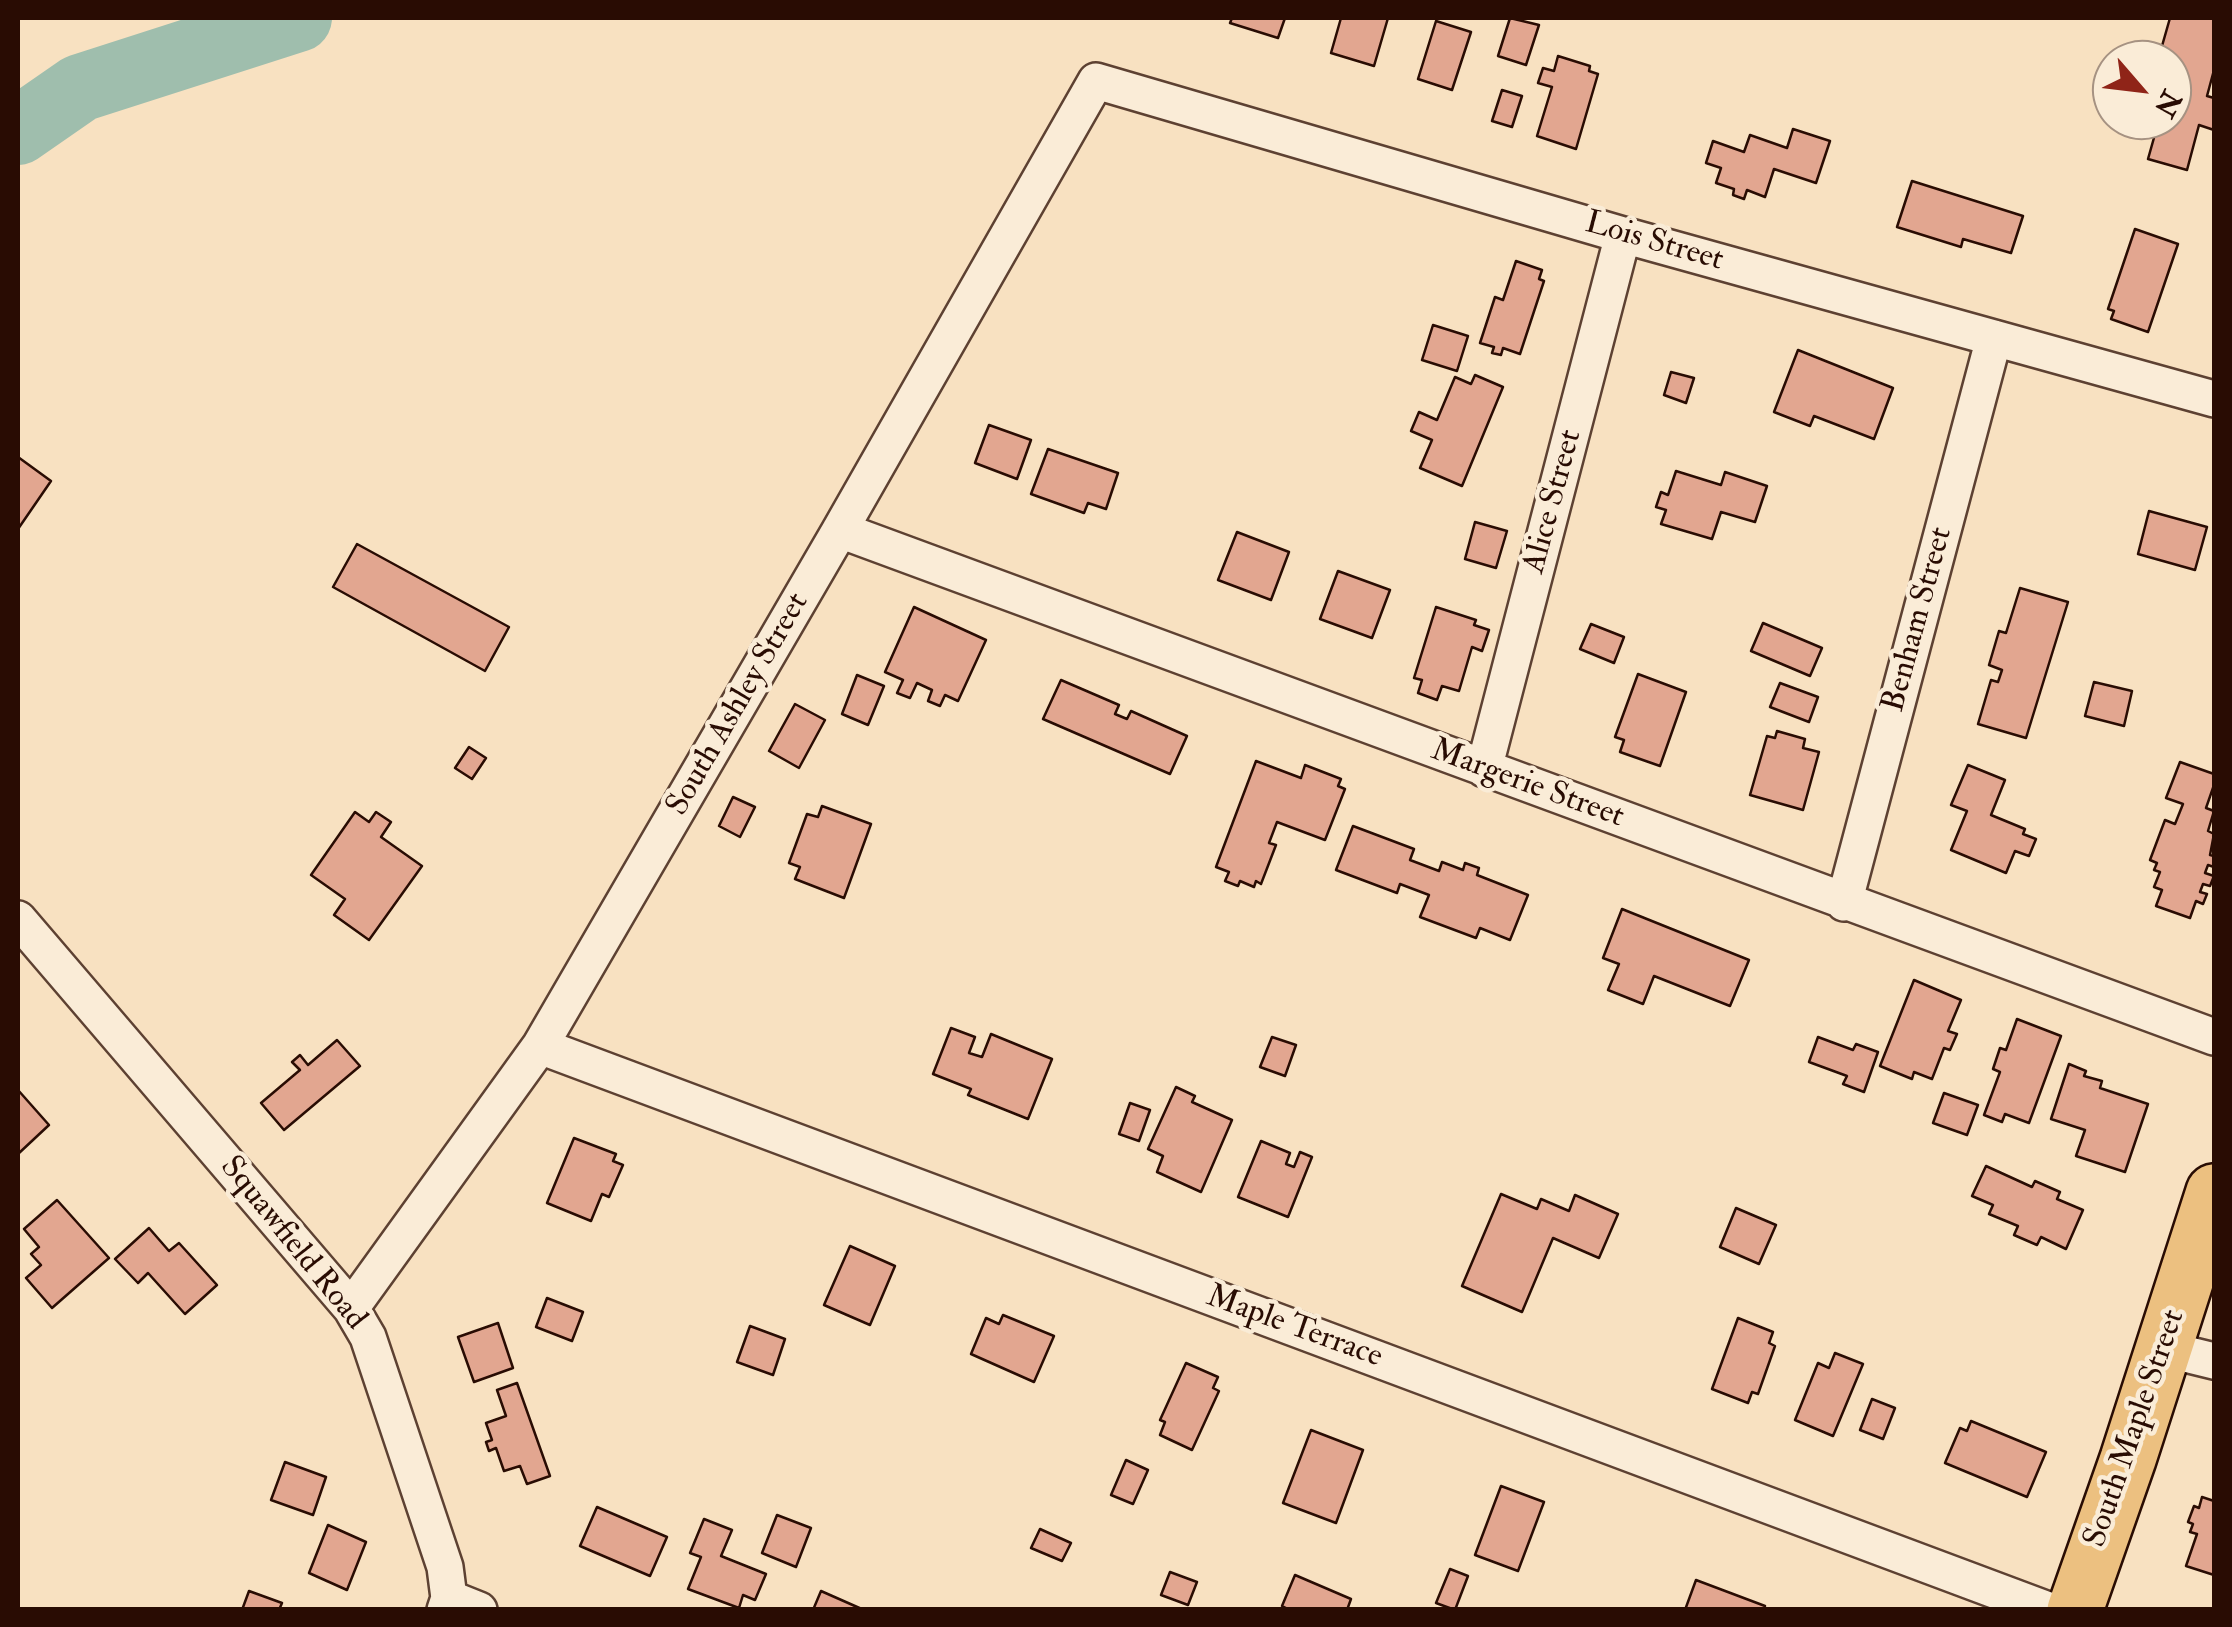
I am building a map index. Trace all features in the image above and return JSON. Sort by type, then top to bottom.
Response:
[{"type":"highway","name":"South Maple Street","points":[[2075,1610],[2190,1355],[2214,1192]]},
{"type":"street","name":"Lois Street","points":[[1096,81],[1624,235],[2214,399]]},
{"type":"street","name":"South Ashley Street","points":[[351,1308],[540,1046],[1096,81]]},
{"type":"street","name":"Alice Street","points":[[1484,768],[1624,235]]},
{"type":"street","name":"Benham Street","points":[[1844,903],[1994,338]]},
{"type":"street","name":"Margerie Street","points":[[840,530],[2214,1037]]},
{"type":"street","name":"Squawfield Road","points":[[18,919],[351,1308],[368,1338],[458,1606]]},
{"type":"street","name":"Maple Terrace","points":[[540,1046],[2048,1610]]},
{"type":"building","points":[[1232,18],[1285,18],[1278,38],[1230,23]]},
{"type":"building","points":[[1341,18],[1388,18],[1374,66],[1331,53]]},
{"type":"building","points":[[1510,18],[1539,25],[1526,65],[1498,56]]},
{"type":"building","points":[[2170,18],[2214,18],[2214,70],[2207,96],[2214,98],[2214,130],[2199,125],[2187,170],[2148,159],[2153,140],[2192,140],[2192,40],[2164,40]]},
{"type":"building","points":[[1436,21],[1471,32],[1452,90],[1418,79]]},
{"type":"building","points":[[1558,56],[1590,66],[1589,71],[1598,74],[1576,149],[1537,136],[1552,87],[1538,83],[1543,68],[1554,71]]},
{"type":"building","points":[[1502,90],[1522,96],[1512,127],[1492,121]]},
{"type":"building","points":[[1793,129],[1830,141],[1816,183],[1774,169],[1765,197],[1747,190],[1744,199],[1733,195],[1734,189],[1716,183],[1721,168],[1706,163],[1713,141],[1744,152],[1750,135],[1787,148]]},
{"type":"building","points":[[1912,181],[2023,216],[2011,253],[1963,239],[1961,247],[1897,227]]},
{"type":"building","points":[[2135,229],[2178,244],[2148,332],[2111,319],[2114,311],[2108,309]]},
{"type":"building","points":[[1516,261],[1542,270],[1539,279],[1544,281],[1520,354],[1503,348],[1501,355],[1492,353],[1494,347],[1480,343],[1495,297],[1503,300]]},
{"type":"building","points":[[1433,325],[1468,336],[1457,371],[1422,360]]},
{"type":"building","points":[[1798,350],[1893,388],[1874,439],[1814,416],[1810,426],[1774,412]]},
{"type":"building","points":[[1671,372],[1694,378],[1686,403],[1664,395]]},
{"type":"building","points":[[1475,375],[1503,387],[1462,486],[1420,468],[1432,440],[1411,431],[1419,412],[1437,420],[1455,377],[1471,384]]},
{"type":"building","points":[[989,425],[1031,440],[1017,479],[975,463]]},
{"type":"building","points":[[1048,449],[1118,473],[1106,509],[1088,503],[1084,513],[1031,494]]},
{"type":"building","points":[[18,457],[51,481],[18,529]]},
{"type":"building","points":[[1676,471],[1721,485],[1725,472],[1767,486],[1755,522],[1721,512],[1712,539],[1661,524],[1666,510],[1656,507],[1661,492],[1668,495]]},
{"type":"building","points":[[2149,511],[2207,527],[2195,570],[2138,554]]},
{"type":"building","points":[[1475,522],[1507,531],[1496,568],[1465,559]]},
{"type":"building","points":[[1237,532],[1289,552],[1271,600],[1218,580]]},
{"type":"building","points":[[357,544],[509,627],[485,671],[333,587]]},
{"type":"building","points":[[1338,571],[1390,590],[1372,638],[1320,619]]},
{"type":"building","points":[[2020,588],[2068,602],[2026,738],[1978,724],[1991,680],[1998,682],[2002,670],[1989,665],[1999,631],[2006,633]]},
{"type":"building","points":[[914,607],[986,640],[958,701],[945,695],[940,706],[928,701],[932,690],[917,683],[910,698],[897,693],[903,680],[885,672]]},
{"type":"building","points":[[1436,607],[1476,620],[1474,625],[1489,630],[1482,651],[1472,647],[1459,691],[1442,686],[1437,700],[1418,693],[1422,680],[1414,678]]},
{"type":"building","points":[[1763,623],[1822,648],[1810,676],[1751,651]]},
{"type":"building","points":[[1591,624],[1624,637],[1614,663],[1580,649]]},
{"type":"building","points":[[1638,674],[1686,692],[1660,766],[1620,752],[1624,740],[1615,737]]},
{"type":"building","points":[[857,675],[884,686],[868,725],[842,714]]},
{"type":"building","points":[[1061,680],[1119,705],[1115,714],[1127,719],[1131,711],[1187,736],[1170,774],[1043,719]]},
{"type":"building","points":[[2094,682],[2132,691],[2124,726],[2085,716]]},
{"type":"building","points":[[1780,683],[1818,697],[1809,722],[1770,707]]},
{"type":"building","points":[[795,704],[825,720],[799,768],[769,751]]},
{"type":"building","points":[[1777,731],[1805,739],[1803,748],[1819,752],[1803,810],[1750,795],[1767,736],[1775,738]]},
{"type":"building","points":[[469,747],[486,758],[472,779],[455,768]]},
{"type":"building","points":[[1256,761],[1301,778],[1305,765],[1341,779],[1338,786],[1345,789],[1325,840],[1277,822],[1269,843],[1276,845],[1261,884],[1256,881],[1254,887],[1240,881],[1238,886],[1225,881],[1229,872],[1216,867]]},
{"type":"building","points":[[2180,762],[2214,774],[2206,808],[2214,811],[2208,831],[2214,834],[2210,855],[2214,856],[2214,867],[2208,865],[2205,873],[2214,876],[2210,886],[2203,884],[2200,892],[2207,894],[2203,904],[2196,901],[2190,918],[2156,906],[2162,890],[2154,887],[2160,872],[2154,870],[2157,863],[2150,860],[2165,820],[2175,824],[2183,804],[2166,798]]},
{"type":"building","points":[[1968,765],[2005,780],[1991,815],[2025,829],[2023,834],[2036,839],[2029,856],[2015,851],[2006,873],[1951,850],[1967,811],[1951,805]]},
{"type":"building","points":[[733,797],[755,807],[740,837],[719,826]]},
{"type":"building","points":[[822,806],[871,824],[844,898],[795,879],[800,867],[789,863],[807,814],[818,817]]},
{"type":"building","points":[[355,812],[369,822],[376,812],[391,822],[381,837],[422,866],[369,940],[334,915],[345,899],[311,875]]},
{"type":"building","points":[[1353,826],[1414,849],[1410,860],[1439,871],[1442,862],[1463,870],[1465,863],[1479,868],[1477,875],[1528,895],[1510,940],[1480,928],[1476,938],[1420,917],[1429,895],[1400,884],[1397,893],[1336,870]]},
{"type":"building","points":[[1622,909],[1749,960],[1730,1006],[1654,976],[1643,1004],[1608,990],[1619,964],[1603,958]]},
{"type":"building","points":[[1914,980],[1961,1000],[1948,1031],[1957,1034],[1950,1050],[1944,1048],[1932,1079],[1914,1072],[1912,1079],[1880,1066]]},
{"type":"building","points":[[2017,1019],[2061,1036],[2029,1123],[2005,1114],[2002,1122],[1984,1115],[2000,1072],[1993,1069],[2000,1048],[2006,1050]]},
{"type":"building","points":[[951,1028],[975,1037],[969,1053],[982,1057],[991,1034],[1052,1059],[1028,1119],[968,1095],[971,1089],[933,1074]]},
{"type":"building","points":[[1272,1037],[1296,1045],[1285,1076],[1260,1067]]},
{"type":"building","points":[[1818,1037],[1853,1050],[1856,1044],[1878,1052],[1864,1092],[1843,1084],[1847,1076],[1809,1062]]},
{"type":"building","points":[[337,1040],[360,1066],[284,1130],[261,1103],[300,1070],[292,1062],[300,1055],[308,1065]]},
{"type":"building","points":[[2069,1064],[2086,1071],[2084,1076],[2102,1081],[2100,1088],[2148,1104],[2125,1172],[2076,1156],[2085,1130],[2051,1119]]},
{"type":"building","points":[[1176,1087],[1195,1096],[1192,1102],[1232,1120],[1201,1192],[1157,1172],[1163,1156],[1148,1149]]},
{"type":"building","points":[[18,1090],[49,1125],[18,1154]]},
{"type":"building","points":[[1944,1093],[1978,1105],[1967,1135],[1933,1123]]},
{"type":"building","points":[[1130,1103],[1150,1110],[1139,1141],[1119,1134]]},
{"type":"building","points":[[574,1138],[616,1154],[613,1161],[623,1165],[609,1197],[602,1194],[591,1221],[547,1203]]},
{"type":"building","points":[[1261,1141],[1290,1153],[1286,1164],[1294,1167],[1300,1152],[1312,1157],[1288,1217],[1238,1197]]},
{"type":"building","points":[[1986,1166],[2032,1187],[2035,1181],[2060,1192],[2057,1199],[2083,1210],[2066,1249],[2041,1237],[2037,1245],[2014,1235],[2018,1226],[1989,1214],[1993,1205],[1972,1196]]},
{"type":"building","points":[[1501,1194],[1537,1209],[1541,1199],[1569,1211],[1575,1195],[1618,1214],[1599,1258],[1553,1238],[1522,1312],[1462,1286]]},
{"type":"building","points":[[57,1200],[109,1258],[52,1308],[26,1278],[41,1265],[31,1254],[39,1247],[24,1229]]},
{"type":"building","points":[[1736,1208],[1776,1225],[1759,1264],[1720,1247]]},
{"type":"building","points":[[149,1228],[169,1251],[179,1243],[217,1285],[185,1314],[148,1273],[138,1283],[115,1259]]},
{"type":"building","points":[[850,1246],[895,1266],[870,1325],[824,1305]]},
{"type":"building","points":[[547,1298],[583,1312],[572,1341],[536,1327]]},
{"type":"building","points":[[1003,1315],[1054,1336],[1034,1382],[971,1354],[986,1318],[999,1324]]},
{"type":"building","points":[[1738,1318],[1773,1332],[1769,1343],[1775,1346],[1758,1394],[1752,1392],[1748,1403],[1712,1389]]},
{"type":"building","points":[[498,1323],[513,1368],[474,1382],[458,1337]]},
{"type":"building","points":[[750,1326],[785,1339],[773,1375],[737,1362]]},
{"type":"building","points":[[1835,1353],[1863,1364],[1833,1436],[1795,1420],[1818,1363],[1829,1368]]},
{"type":"building","points":[[1186,1363],[1218,1377],[1213,1388],[1219,1391],[1192,1450],[1160,1435],[1165,1422],[1160,1420]]},
{"type":"building","points":[[517,1383],[550,1476],[527,1484],[520,1466],[504,1471],[496,1448],[489,1451],[486,1442],[492,1440],[486,1423],[506,1416],[497,1390]]},
{"type":"building","points":[[1872,1399],[1895,1408],[1883,1439],[1860,1430]]},
{"type":"building","points":[[1971,1421],[2046,1452],[2027,1497],[1945,1463],[1960,1428],[1967,1431]]},
{"type":"building","points":[[1311,1430],[1363,1450],[1336,1523],[1283,1503]]},
{"type":"building","points":[[1126,1460],[1148,1470],[1133,1504],[1111,1495]]},
{"type":"building","points":[[285,1462],[326,1477],[313,1515],[271,1500]]},
{"type":"building","points":[[1501,1486],[1544,1502],[1518,1571],[1475,1555]]},
{"type":"building","points":[[2202,1497],[2214,1501],[2214,1575],[2186,1566],[2197,1534],[2190,1532],[2193,1524],[2188,1522]]},
{"type":"building","points":[[597,1507],[667,1537],[650,1576],[580,1546]]},
{"type":"building","points":[[777,1515],[811,1528],[796,1567],[762,1553]]},
{"type":"building","points":[[704,1519],[732,1530],[721,1556],[766,1574],[755,1600],[743,1595],[739,1608],[688,1589],[701,1557],[690,1553]]},
{"type":"building","points":[[328,1525],[366,1542],[347,1590],[309,1573]]},
{"type":"building","points":[[1040,1529],[1071,1543],[1062,1561],[1031,1548]]},
{"type":"building","points":[[1450,1569],[1468,1576],[1455,1610],[1436,1603]]},
{"type":"building","points":[[1170,1572],[1197,1582],[1188,1605],[1161,1595]]},
{"type":"building","points":[[1295,1575],[1351,1599],[1347,1610],[1290,1610],[1282,1606]]},
{"type":"building","points":[[1696,1580],[1765,1606],[1764,1610],[1685,1610]]},
{"type":"building","points":[[249,1591],[282,1603],[279,1610],[242,1610]]},
{"type":"building","points":[[821,1591],[864,1610],[813,1610]]},
{"type":"waterway","points":[[18,131],[80,88],[298,18]]},
{"type":"waterway","points":[[18,94],[80,88]]}]
